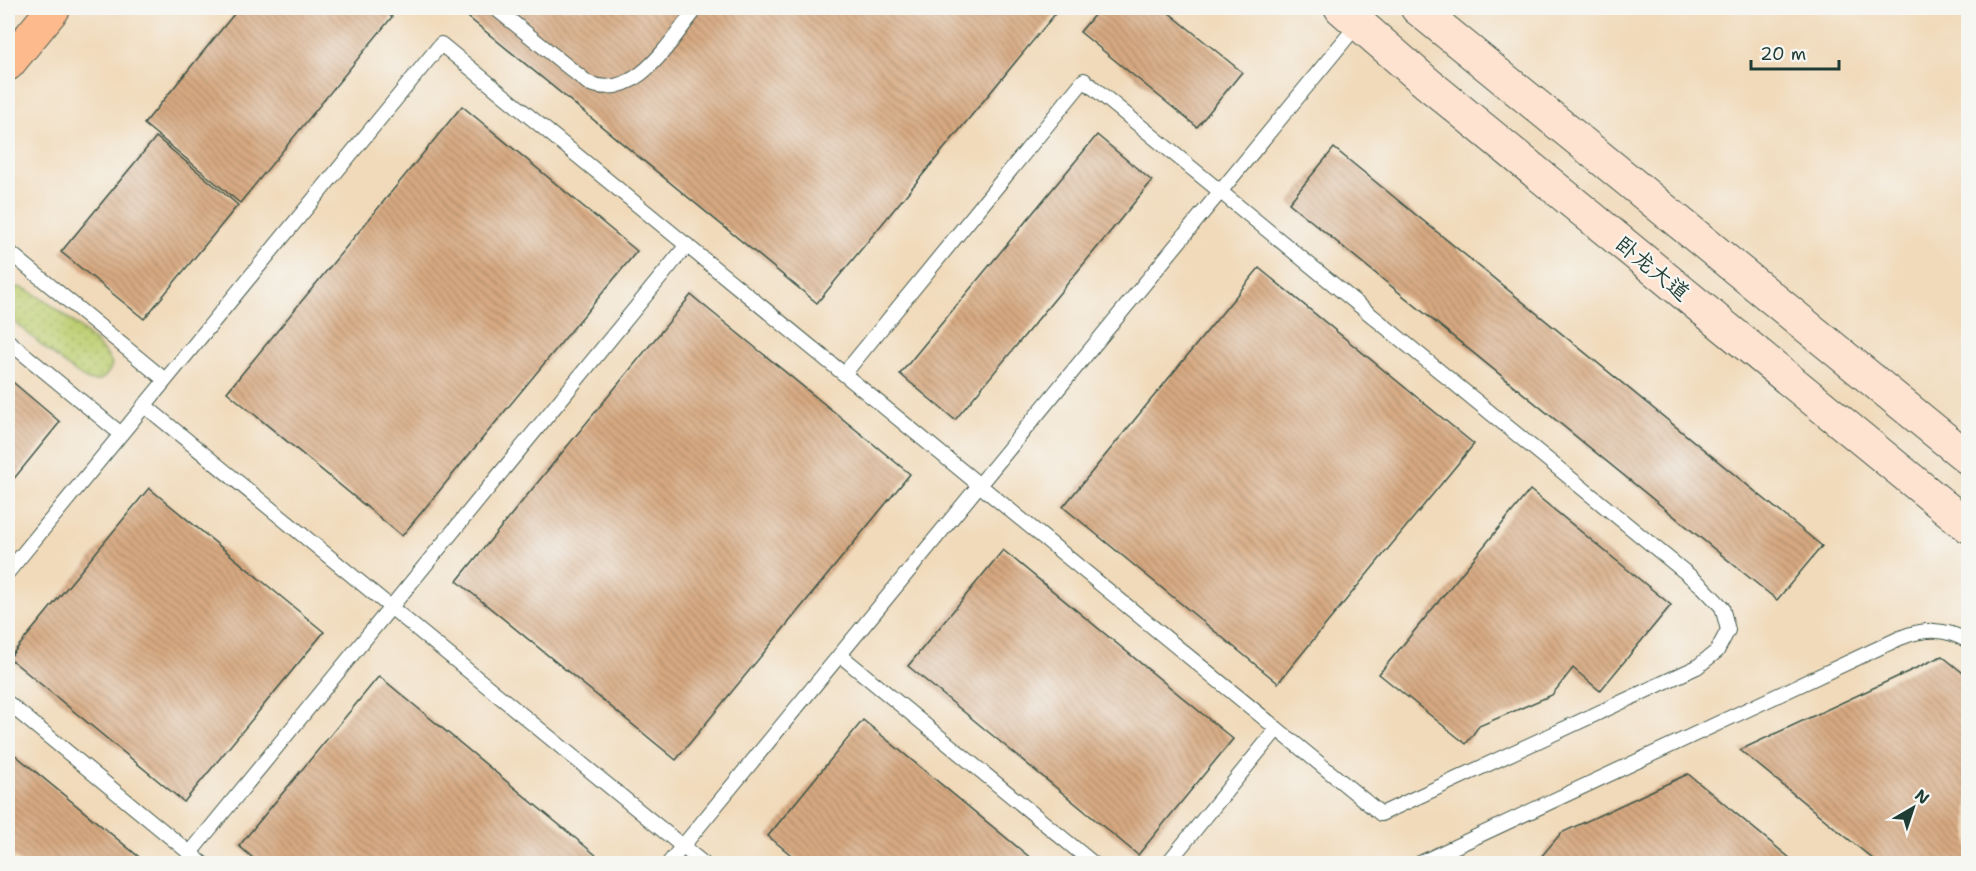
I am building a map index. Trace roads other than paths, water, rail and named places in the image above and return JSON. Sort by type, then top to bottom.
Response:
[{"type":"main road","points":[[8,64],[54,8]]},
{"type":"main road","points":[[1417,8],[1968,458]]},
{"type":"main road","name":"卧龙大道","points":[[1357,13],[1426,83],[1968,526]]},
{"type":"lane","points":[[495,8],[513,13],[588,83],[600,88],[614,88],[642,74],[697,8]]},
{"type":"lane","points":[[668,864],[1220,191],[1357,13]]},
{"type":"lane","points":[[8,572],[441,44],[1381,814],[1697,667],[1717,651],[1728,630],[1722,607],[1702,586],[1084,80],[844,374]]},
{"type":"lane","points":[[190,853],[687,245]]},
{"type":"lane","points":[[8,251],[165,380]]},
{"type":"lane","points":[[8,341],[121,434]]},
{"type":"lane","points":[[144,405],[704,864]]},
{"type":"lane","points":[[1418,864],[1900,638],[1918,631],[1937,630],[1956,633],[1968,640]]},
{"type":"lane","points":[[840,655],[1094,864]]},
{"type":"lane","points":[[8,704],[203,864]]},
{"type":"lane","points":[[1167,864],[1277,729]]}]
